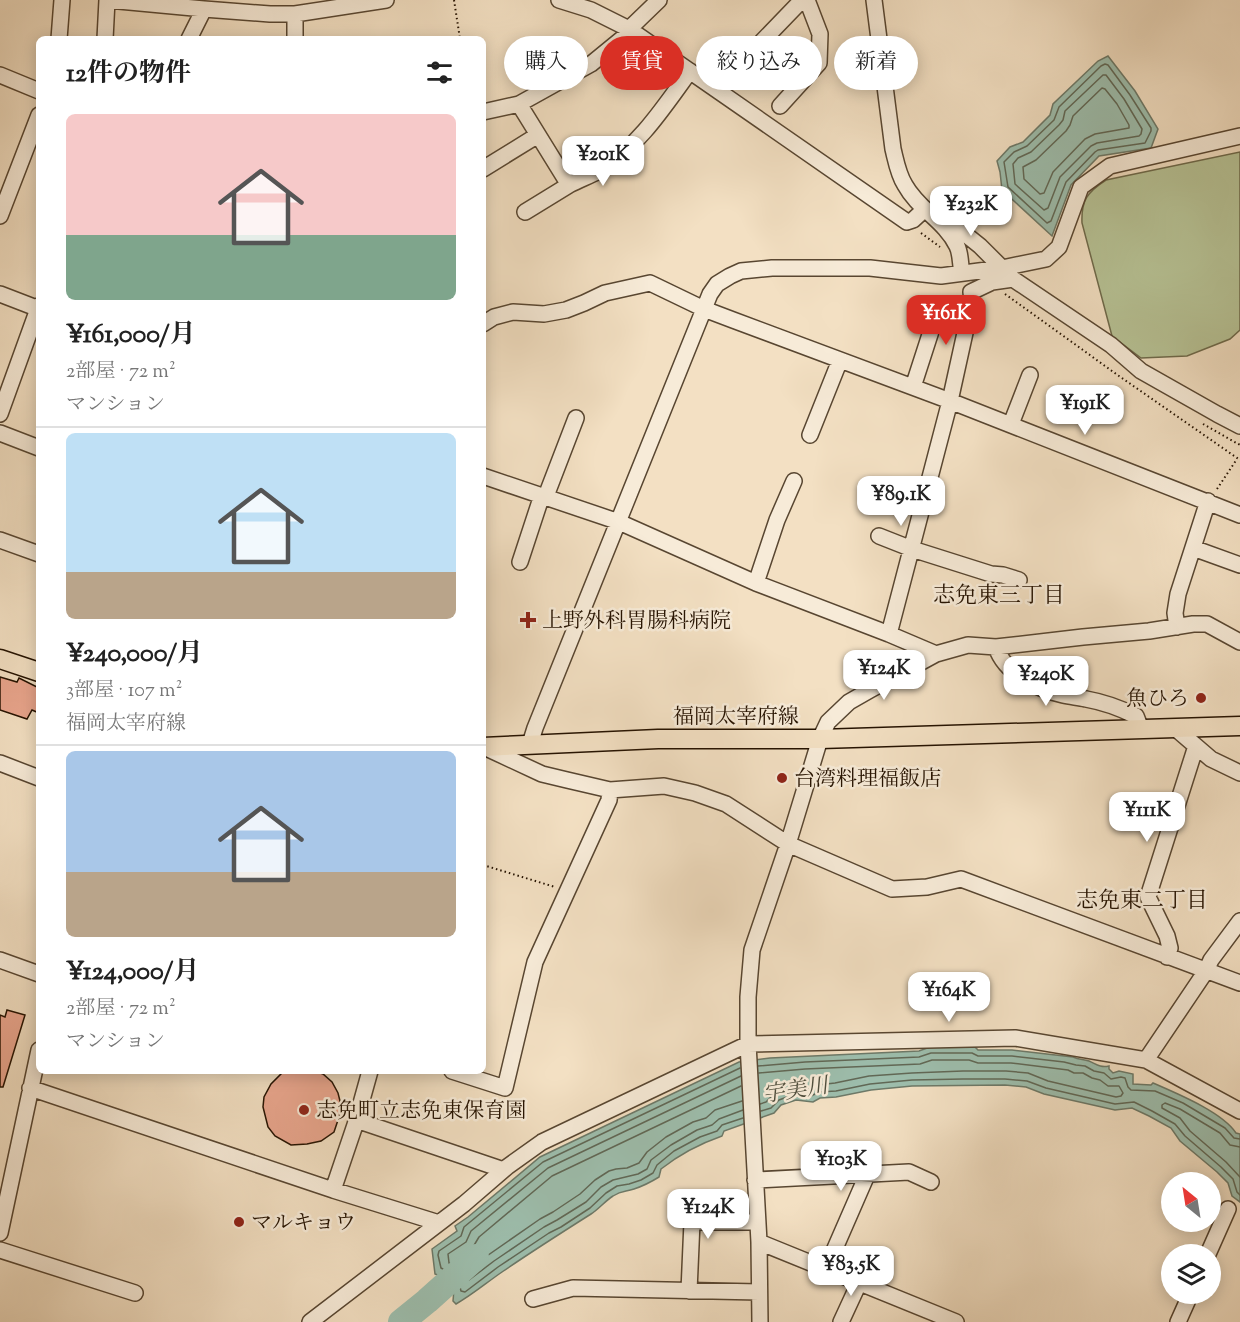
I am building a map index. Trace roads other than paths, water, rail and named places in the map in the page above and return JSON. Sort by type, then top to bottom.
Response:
[{"type":"main road","points":[[0,659],[36,671]]},
{"type":"main road","name":"福岡太宰府線","points":[[486,747],[658,739],[820,739],[1240,726]]},
{"type":"street","points":[[60,36],[62,0]]},
{"type":"street","points":[[105,36],[107,0],[270,14],[295,14],[343,4],[387,0]]},
{"type":"street","points":[[560,0],[595,5],[907,222],[913,220],[925,208]]},
{"type":"street","points":[[486,111],[519,104],[591,64],[624,37],[658,0]]},
{"type":"street","points":[[767,36],[802,0]]},
{"type":"street","points":[[780,106],[819,63],[820,34],[807,0]]},
{"type":"street","points":[[874,0],[897,166],[904,185],[958,246],[961,267]]},
{"type":"street","points":[[190,36],[204,9]]},
{"type":"street","points":[[295,14],[295,36]]},
{"type":"street","points":[[525,213],[569,185],[599,171],[626,151],[663,111],[690,71]]},
{"type":"street","points":[[0,75],[36,90]]},
{"type":"street","points":[[519,104],[569,185]]},
{"type":"street","points":[[1,211],[36,123]]},
{"type":"street","points":[[486,167],[538,135]]},
{"type":"street","points":[[530,744],[710,294],[717,284],[741,271],[771,268],[870,268],[941,276],[961,267],[1002,268],[1046,259],[1059,247],[1081,187],[1110,166],[1240,136]]},
{"type":"street","points":[[938,221],[965,234],[1013,279],[1111,345],[1141,370],[1240,426]]},
{"type":"street","points":[[889,634],[950,401],[972,301],[971,292],[992,282],[1013,279]]},
{"type":"street","points":[[486,322],[494,317],[513,312],[544,314],[566,310],[605,293],[650,283],[705,309],[1011,424],[1240,515]]},
{"type":"street","points":[[0,294],[36,307]]},
{"type":"street","points":[[0,414],[36,316]]},
{"type":"street","points":[[912,387],[934,322],[941,320],[967,325]]},
{"type":"street","points":[[810,435],[840,360]]},
{"type":"street","points":[[1011,424],[1030,375]]},
{"type":"street","points":[[520,562],[576,418]]},
{"type":"street","points":[[0,434],[36,446]]},
{"type":"street","points":[[486,477],[619,522],[756,583],[936,654]]},
{"type":"street","points":[[756,583],[777,520],[794,481]]},
{"type":"street","points":[[1177,627],[1175,613],[1178,594],[1208,501]]},
{"type":"street","points":[[879,536],[991,574],[1019,580]]},
{"type":"street","points":[[0,540],[36,553]]},
{"type":"street","points":[[1193,548],[1240,565]]},
{"type":"street","points":[[760,1322],[759,1242],[748,1044],[748,997],[752,950],[820,739],[828,722],[849,702],[936,654],[968,645],[996,647],[1193,624],[1208,624],[1240,642]]},
{"type":"street","points":[[996,647],[999,657],[1015,672],[1038,687],[1123,709],[1136,716],[1141,729]]},
{"type":"street","points":[[1175,728],[1211,759],[1240,773]]},
{"type":"street","points":[[1167,957],[1170,948],[1167,936],[1148,897],[1196,746]]},
{"type":"street","points":[[486,748],[542,774],[610,790],[664,786],[695,793],[726,804],[788,844],[892,889],[927,887],[961,879],[1240,983]]},
{"type":"street","points":[[0,765],[36,777]]},
{"type":"street","points":[[461,1074],[505,1088],[535,962],[609,800],[610,790]]},
{"type":"street","points":[[1146,1060],[1240,921]]},
{"type":"street","points":[[0,960],[36,973]]},
{"type":"street","points":[[310,1322],[542,1142],[748,1044],[1015,1038],[1146,1060],[1240,1111]]},
{"type":"street","points":[[0,1233],[36,1063]]},
{"type":"street","points":[[333,1190],[369,1074]]},
{"type":"street","points":[[30,1088],[333,1190],[439,1223]]},
{"type":"street","points":[[356,1120],[498,1168],[501,1172]]},
{"type":"street","points":[[755,1180],[909,1172],[931,1182]]},
{"type":"street","points":[[826,1269],[867,1175]]},
{"type":"street","points":[[1212,1244],[1228,1209]]},
{"type":"street","points":[[689,1291],[692,1222],[757,1222]]},
{"type":"street","points":[[759,1242],[956,1322]]},
{"type":"street","points":[[0,1250],[135,1293]]},
{"type":"street","points":[[842,1322],[860,1283]]},
{"type":"street","points":[[533,1299],[573,1288],[759,1292]]},
{"type":"street","points":[[1178,1322],[1186,1304]]},
{"type":"water","points":[[1108,56],[1135,91],[1158,129],[1151,148],[1099,156],[1071,185],[1052,236],[1002,190],[997,161],[1010,147],[1023,142],[1050,115],[1053,104],[1098,61]]},
{"type":"water","points":[[930,1047],[975,1047],[978,1050],[1012,1050],[1073,1057],[1101,1066],[1109,1066],[1113,1073],[1119,1071],[1133,1074],[1133,1084],[1151,1085],[1153,1083],[1187,1098],[1221,1118],[1236,1133],[1240,1134],[1240,1202],[1232,1196],[1221,1172],[1217,1172],[1180,1141],[1171,1128],[1132,1108],[1115,1110],[1044,1094],[1026,1087],[1005,1085],[912,1086],[820,1098],[813,1102],[796,1100],[781,1105],[774,1113],[724,1131],[722,1136],[705,1142],[668,1164],[661,1169],[656,1179],[641,1187],[613,1196],[594,1212],[456,1304],[453,1301],[453,1286],[449,1280],[435,1274],[432,1249],[457,1231],[455,1226],[540,1157],[739,1062],[770,1058],[919,1051]]},
{"type":"waterway","name":"宇美川","points":[[401,1322],[476,1257]]},
{"type":"place","name":"上野外科胃腸科病院","points":[[528,620]]},
{"type":"place","name":"魚ひろ","points":[[1201,698]]},
{"type":"place","name":"台湾料理福飯店","points":[[782,778]]},
{"type":"place","name":"志免町立志免東保育園","points":[[304,1110]]},
{"type":"place","name":"マルキョウ","points":[[239,1222]]},
{"type":"district","name":"志免東三丁目","points":[[999,594]]},
{"type":"district","name":"志免東二丁目","points":[[1142,899]]}]
